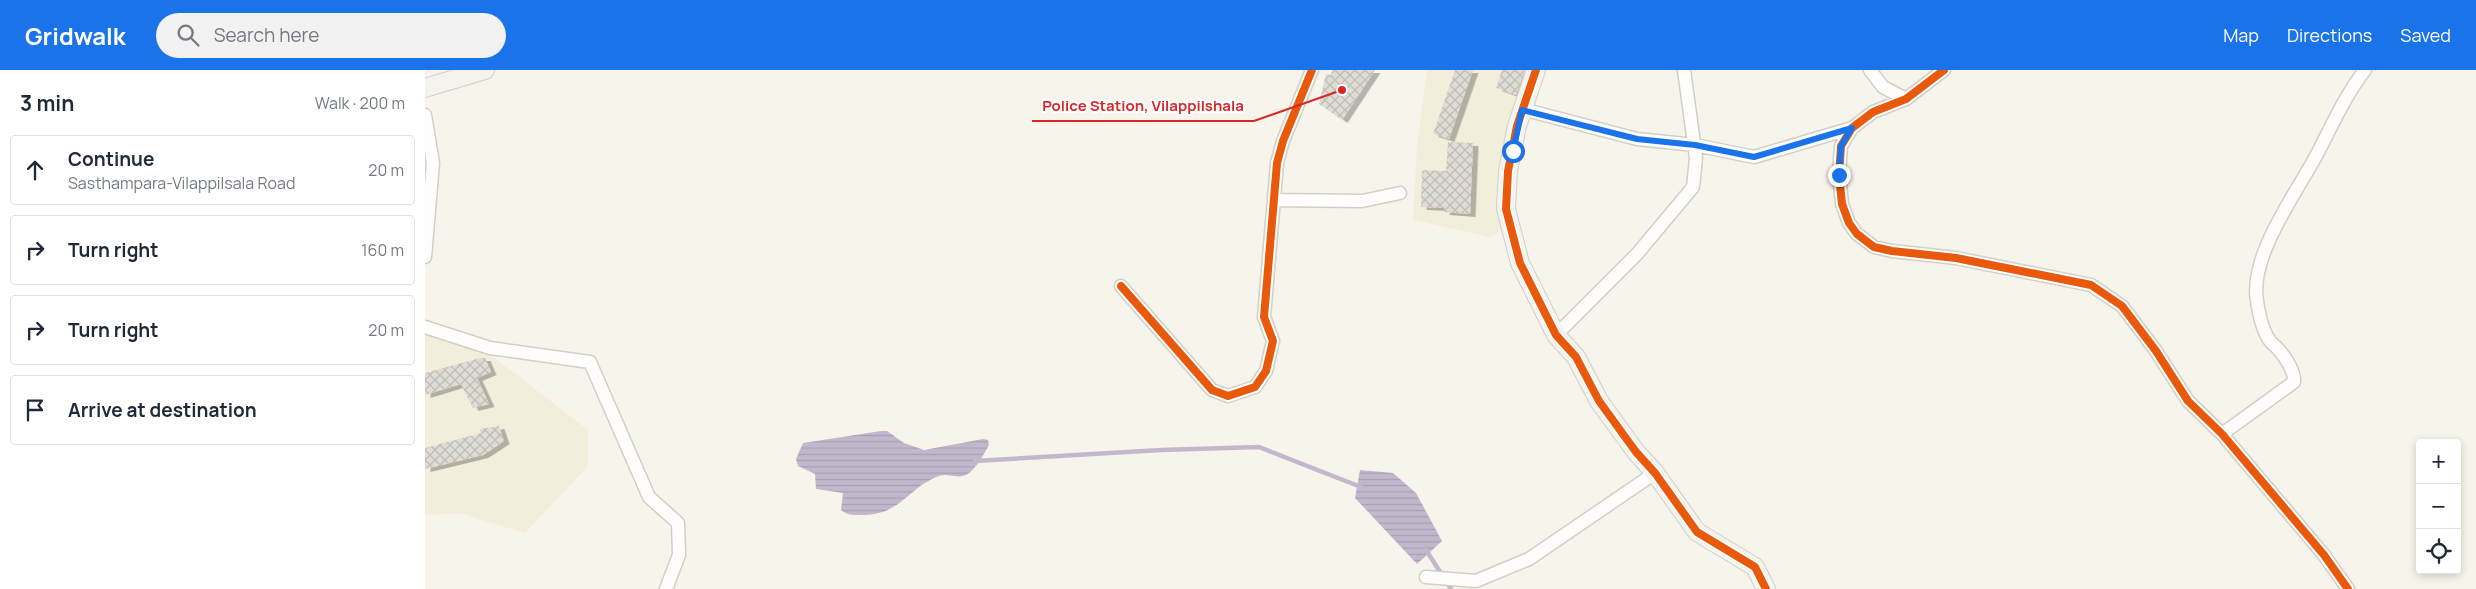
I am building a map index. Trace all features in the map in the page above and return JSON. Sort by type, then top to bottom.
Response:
[{"type":"street","points":[[425,88],[485,70]]},
{"type":"street","points":[[1121,286],[1212,390],[1228,396],[1255,387],[1266,371],[1273,341],[1264,317],[1277,163],[1312,70]]},
{"type":"street","points":[[1536,70],[1522,110],[1508,171],[1506,209],[1520,263],[1556,335],[1576,357],[1610,417],[1636,452],[1655,473],[1697,532],[1755,567],[1766,589]]},
{"type":"street","points":[[1556,335],[1637,254],[1693,187],[1696,158],[1684,70]]},
{"type":"street","points":[[1870,70],[1883,87],[1906,99]]},
{"type":"street","points":[[1522,110],[1637,139],[1695,145],[1754,157],[1852,128],[1873,112],[1906,99],[1944,70]]},
{"type":"street","points":[[2222,434],[2294,382],[2289,364],[2278,348],[2271,343],[2261,322],[2255,286],[2256,276],[2272,232],[2317,155],[2343,102],[2365,70]]},
{"type":"street","points":[[425,115],[428,149],[433,163],[425,258]]},
{"type":"street","points":[[1852,128],[1841,146],[1839,175],[1842,204],[1849,223],[1857,234],[1874,247],[1892,251],[1956,258],[2091,286],[2122,306],[2156,351],[2189,401],[2222,434],[2324,554],[2348,589]]},
{"type":"street","points":[[1274,200],[1362,201],[1400,193]]},
{"type":"street","points":[[425,327],[490,348],[590,362],[649,496],[678,523],[679,556],[666,589]]},
{"type":"street","points":[[1426,578],[1476,581],[1529,559],[1655,473]]},
{"type":"shaded area","points":[[1427,70],[1532,70],[1504,229],[1490,237],[1413,220],[1417,146]]},
{"type":"shaded area","points":[[425,325],[487,352],[588,430],[588,466],[525,533],[460,513],[425,515]]},
{"type":"shaded area","points":[[887,431],[904,443],[924,450],[983,439],[988,440],[989,445],[978,464],[969,473],[961,476],[939,476],[928,481],[894,507],[873,514],[852,515],[843,512],[841,510],[843,493],[816,489],[815,474],[798,466],[796,459],[803,443]]},
{"type":"shaded area","points":[[1360,470],[1393,473],[1416,493],[1442,541],[1417,564],[1355,498]]},
{"type":"building","points":[[1332,70],[1375,70],[1342,120],[1319,104],[1326,74],[1331,75]]},
{"type":"building","points":[[1455,70],[1473,70],[1449,139],[1433,134]]},
{"type":"building","points":[[1502,70],[1525,70],[1516,95],[1496,88]]},
{"type":"building","points":[[1448,142],[1473,143],[1470,214],[1444,212],[1445,208],[1421,207],[1422,170],[1446,171]]},
{"type":"building","points":[[485,358],[491,372],[477,378],[489,404],[473,408],[461,384],[425,395],[425,373]]},
{"type":"building","points":[[499,426],[504,441],[483,455],[425,469],[425,448],[481,433],[480,429]]},
{"type":"waterway","points":[[975,461],[1161,450],[1259,447],[1361,487]]},
{"type":"waterway","points":[[1426,550],[1451,589]]},
{"type":"cycle path","points":[[1121,286],[1212,390],[1228,396],[1255,387],[1266,371],[1273,341],[1264,317],[1277,163],[1283,141],[1312,70]]},
{"type":"cycle path","points":[[1536,70],[1517,126],[1508,171],[1506,209],[1520,263],[1556,335],[1576,357],[1599,401],[1636,452],[1655,473],[1697,532],[1755,567],[1766,589]]},
{"type":"cycle path","points":[[1944,70],[1906,99],[1873,112],[1852,128],[1841,146],[1839,175],[1842,204],[1849,223],[1857,234],[1874,247],[1892,251],[1956,258],[2091,285],[2122,306],[2156,351],[2188,401],[2222,434],[2324,555],[2348,589]]},
{"type":"place","name":"Police Station, Vilappilshala","points":[[1342,90]]},
{"type":"route","points":[[1513,151],[1522,110],[1637,139],[1695,145],[1754,157],[1852,128],[1841,146],[1839,175]]}]
